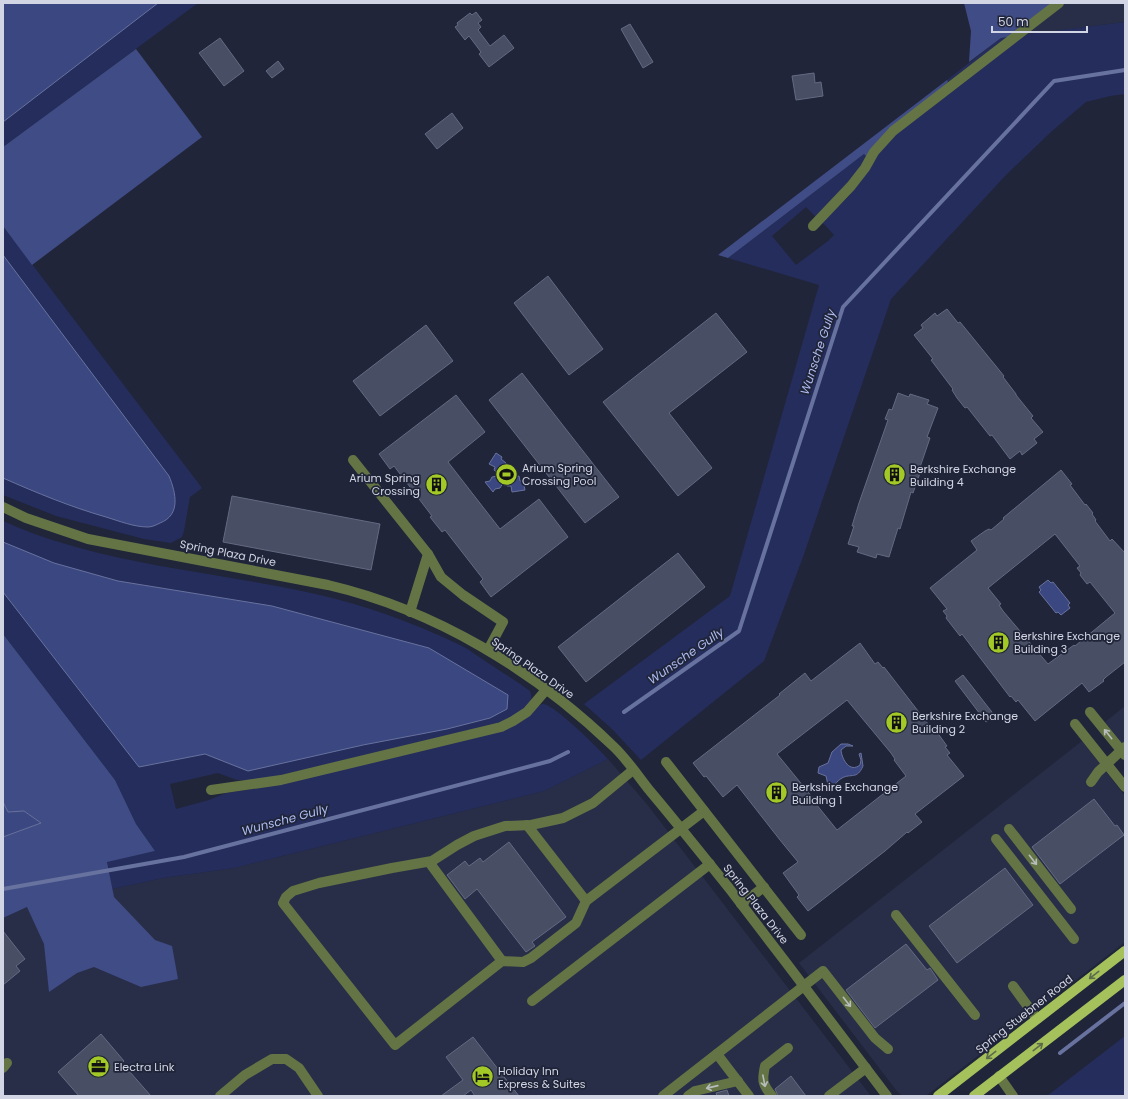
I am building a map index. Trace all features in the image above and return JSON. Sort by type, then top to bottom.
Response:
[{"type":"main road","name":"Spring Stuebner Road","points":[[938,1096],[1125,951]]},
{"type":"main road","points":[[974,1096],[1125,980]]},
{"type":"street","points":[[813,226],[851,186],[865,168],[874,152],[893,131],[1059,3]]},
{"type":"street","points":[[353,460],[428,554],[441,577],[503,622],[488,650]]},
{"type":"street","name":"Spring Plaza Drive","points":[[3,507],[26,518],[88,539],[356,591],[410,612],[488,650],[503,659],[562,700],[614,748],[710,864],[887,1096]]},
{"type":"street","points":[[410,612],[428,554]]},
{"type":"street","points":[[211,790],[281,780],[501,727],[527,712],[546,690]]},
{"type":"street","points":[[1090,712],[1124,751],[1098,772],[1091,782]]},
{"type":"street","points":[[1075,724],[1125,786]]},
{"type":"street","points":[[666,762],[801,935]]},
{"type":"street","points":[[633,770],[593,803],[563,818],[527,825],[505,826],[474,836],[457,844],[432,861],[356,875],[300,889],[293,891],[286,896],[283,903],[395,1045],[502,961],[523,962],[531,958],[576,923],[586,901],[704,811]]},
{"type":"street","points":[[527,825],[586,901]]},
{"type":"street","points":[[1009,829],[1071,909]]},
{"type":"street","points":[[996,839],[1074,939]]},
{"type":"street","points":[[429,862],[502,961]]},
{"type":"street","points":[[532,1000],[710,864]]},
{"type":"street","points":[[741,904],[764,888]]},
{"type":"street","points":[[896,915],[975,1015]]},
{"type":"street","points":[[663,1096],[823,971],[876,1038],[888,1049]]},
{"type":"street","points":[[1013,986],[1037,1019]]},
{"type":"street","points":[[772,1096],[766,1089],[762,1078],[765,1066],[788,1048]]},
{"type":"street","points":[[717,1054],[749,1096]]},
{"type":"street","points":[[220,1096],[245,1075],[272,1059],[286,1059],[299,1068],[318,1096]]},
{"type":"street","points":[[829,1096],[866,1068]]},
{"type":"street","points":[[999,1076],[1013,1096]]},
{"type":"street","points":[[688,1096],[695,1091],[738,1081]]},
{"type":"shaded area","points":[[3,3],[198,3],[3,147]]},
{"type":"shaded area","points":[[3,3],[158,3],[3,122]]},
{"type":"shaded area","points":[[964,3],[1052,3],[1008,37],[1001,38],[969,62],[971,31]]},
{"type":"shaded area","points":[[1046,3],[1125,3],[1125,22],[1001,38]]},
{"type":"shaded area","points":[[1125,22],[1125,94],[1086,102],[1051,132],[1006,175],[891,299],[803,557],[764,661],[641,760],[612,729],[584,704],[730,596],[819,285],[728,258],[864,154],[867,157],[850,182],[816,217],[806,207],[772,236],[796,265],[828,241],[834,235],[822,222],[848,197],[870,168],[879,151],[896,133],[1020,35]]},
{"type":"shaded area","points":[[1008,37],[948,82],[947,80],[1001,38]]},
{"type":"shaded area","points":[[136,49],[202,137],[32,265],[3,226],[3,147]]},
{"type":"shaded area","points":[[947,80],[948,82],[867,157],[864,154],[728,258],[718,255]]},
{"type":"shaded area","points":[[3,226],[202,488],[190,497],[182,537],[171,543],[144,539],[56,516],[3,495]]},
{"type":"shaded area","points":[[3,255],[169,476],[174,489],[175,503],[171,515],[167,519],[150,527],[132,525],[67,504],[3,478]]},
{"type":"shaded area","name":"Arium Spring Crossing Pool","points":[[496,453],[502,457],[501,459],[506,463],[505,465],[514,470],[515,477],[519,476],[520,481],[523,481],[525,490],[512,492],[511,486],[507,486],[506,482],[493,492],[485,482],[490,481],[492,477],[497,476],[498,473],[494,470],[495,467],[489,464]]},
{"type":"shaded area","points":[[3,521],[39,536],[115,557],[273,585],[330,597],[369,609],[407,622],[462,646],[530,691],[530,703],[526,708],[515,716],[496,724],[262,780],[237,780],[218,773],[170,784],[176,809],[209,800],[226,793],[264,787],[508,728],[522,721],[536,708],[543,704],[557,711],[608,759],[544,791],[234,868],[163,878],[112,889],[107,861],[155,851],[136,824],[115,780],[3,634]]},
{"type":"shaded area","points":[[3,542],[54,563],[118,581],[272,606],[429,648],[508,695],[507,709],[490,718],[447,729],[363,745],[248,771],[205,754],[139,767],[3,592]]},
{"type":"shaded area","points":[[1048,580],[1051,583],[1053,582],[1070,603],[1068,605],[1070,608],[1061,615],[1058,612],[1056,613],[1039,592],[1041,590],[1039,587]]},
{"type":"shaded area","points":[[3,634],[115,780],[136,824],[155,851],[107,862],[114,897],[155,940],[172,946],[178,979],[141,987],[94,967],[77,973],[49,992],[44,944],[27,907],[3,918],[3,837],[41,823],[24,811],[8,812],[3,802]]},
{"type":"shaded area","points":[[1125,706],[1125,747],[1105,722]]},
{"type":"shaded area","points":[[1082,741],[1125,796],[1125,942],[926,1096],[902,1096],[799,963]]},
{"type":"shaded area","points":[[841,744],[853,746],[846,746],[841,750],[843,758],[847,764],[853,767],[860,765],[861,760],[859,754],[861,753],[863,766],[856,775],[842,778],[834,785],[830,786],[828,785],[826,776],[818,773],[819,767],[828,763],[832,752]]},
{"type":"shaded area","points":[[608,759],[646,803],[871,1096],[3,1096],[3,918],[27,907],[163,878],[234,868],[544,791]]},
{"type":"shaded area","points":[[3,802],[8,812],[24,811],[41,823],[3,837]]},
{"type":"shaded area","points":[[1125,1036],[1125,1096],[1047,1096]]},
{"type":"building","points":[[476,12],[482,20],[478,23],[481,27],[478,30],[490,46],[504,35],[514,48],[489,67],[479,54],[481,52],[469,36],[465,40],[455,27],[458,25],[457,23],[470,13],[472,15]]},
{"type":"building","points":[[630,24],[653,62],[643,68],[621,29]]},
{"type":"building","points":[[220,38],[244,71],[224,86],[199,53]]},
{"type":"building","points":[[278,61],[284,69],[272,78],[266,71]]},
{"type":"building","points":[[814,73],[815,83],[821,82],[823,96],[796,100],[792,76]]},
{"type":"building","points":[[452,113],[463,128],[437,149],[425,134]]},
{"type":"building","points":[[548,276],[603,349],[569,375],[514,303]]},
{"type":"building","points":[[947,309],[958,323],[960,322],[1004,376],[1003,377],[1016,395],[1033,416],[1031,418],[1043,432],[1034,439],[1037,443],[1022,455],[1020,451],[1010,459],[992,435],[990,436],[967,407],[965,408],[957,398],[952,390],[953,389],[931,360],[933,359],[914,335],[923,328],[921,325],[935,313],[937,316]]},
{"type":"building","points":[[716,313],[747,352],[669,413],[712,468],[678,496],[603,402]]},
{"type":"building","points":[[426,325],[453,361],[380,416],[353,381]]},
{"type":"building","points":[[522,373],[619,497],[585,523],[489,400]]},
{"type":"building","name":"Berkshire Exchange Building 4","points":[[898,393],[909,397],[910,394],[929,400],[927,404],[938,408],[927,437],[930,438],[918,473],[920,473],[913,493],[911,492],[900,529],[898,528],[889,557],[877,554],[876,558],[857,552],[859,547],[848,544],[859,503],[888,420],[885,419],[889,409],[892,410]]},
{"type":"building","name":"Arium Spring Crossing","points":[[456,395],[485,432],[448,462],[500,529],[539,499],[568,537],[491,597],[480,582],[483,579],[445,530],[442,532],[430,517],[432,516],[394,466],[390,469],[379,454]]},
{"type":"building","points":[[1061,470],[1072,484],[1070,485],[1093,513],[1092,514],[1096,520],[1095,521],[1110,541],[1112,539],[1125,553],[1125,662],[1089,692],[1082,683],[1035,721],[1018,700],[1016,702],[1011,696],[1010,697],[962,634],[960,636],[946,618],[947,616],[943,611],[947,609],[930,588],[977,550],[971,541],[985,531],[989,529],[991,530],[1004,519],[1003,518]],"holes":[[[1055,534],[1080,566],[1077,568],[1081,573],[1080,575],[1087,584],[1090,582],[1115,613],[1075,646],[1074,645],[1048,664],[1003,611],[999,605],[1001,604],[988,588]]]},
{"type":"building","points":[[232,496],[380,524],[371,570],[223,542]]},
{"type":"building","points":[[678,553],[705,587],[586,682],[558,647]]},
{"type":"building","name":"Berkshire Exchange Building 1","points":[[860,643],[875,664],[878,662],[883,668],[884,667],[932,729],[934,728],[947,746],[945,747],[950,753],[947,755],[964,776],[915,814],[922,822],[908,833],[907,832],[808,911],[797,897],[799,895],[783,873],[798,862],[737,785],[723,797],[693,763],[780,695],[779,694],[805,673],[811,681]],"holes":[[[847,700],[895,759],[894,760],[906,776],[837,830],[777,754]]]},
{"type":"building","points":[[963,675],[995,716],[986,722],[955,681]]},
{"type":"building","points":[[1094,799],[1124,835],[1060,884],[1032,847]]},
{"type":"building","points":[[509,842],[566,917],[532,942],[535,946],[526,952],[477,889],[465,899],[447,875],[465,861],[469,866],[480,858],[483,862]]},
{"type":"building","points":[[1005,868],[1033,905],[957,963],[929,926]]},
{"type":"building","points":[[3,931],[25,959],[16,966],[20,971],[3,985]]},
{"type":"building","points":[[906,944],[927,970],[930,968],[938,980],[875,1028],[846,990]]},
{"type":"building","name":"Electra Link","points":[[101,1034],[124,1061],[122,1063],[151,1096],[79,1096],[58,1072]]},
{"type":"building","name":"Holiday Inn Express & Suites","points":[[473,1037],[519,1096],[475,1096],[471,1090],[463,1096],[441,1096],[463,1080],[446,1057]]},
{"type":"building","points":[[791,1076],[806,1096],[778,1096],[775,1089]]},
{"type":"building","points":[[727,1090],[729,1096],[717,1096],[716,1093]]},
{"type":"waterway","name":"Wunsche Gully","points":[[624,712],[739,631],[843,307],[1054,81],[1125,70]]},
{"type":"waterway","name":"Wunsche Gully","points":[[3,889],[184,857],[550,761],[568,752]]},
{"type":"waterway","points":[[1060,1053],[1125,1003]]},
{"type":"place","name":"Arium Spring Crossing Pool","points":[[506,474]]},
{"type":"place","name":"Berkshire Exchange Building 4","points":[[894,475]]},
{"type":"place","name":"Arium Spring Crossing","points":[[436,484]]},
{"type":"place","name":"Berkshire Exchange Building 3","points":[[998,642]]},
{"type":"place","name":"Berkshire Exchange Building 2","points":[[896,722]]},
{"type":"place","name":"Berkshire Exchange Building 1","points":[[776,793]]},
{"type":"place","name":"Electra Link","points":[[98,1067]]},
{"type":"place","name":"Holiday Inn Express & Suites","points":[[482,1077]]}]
